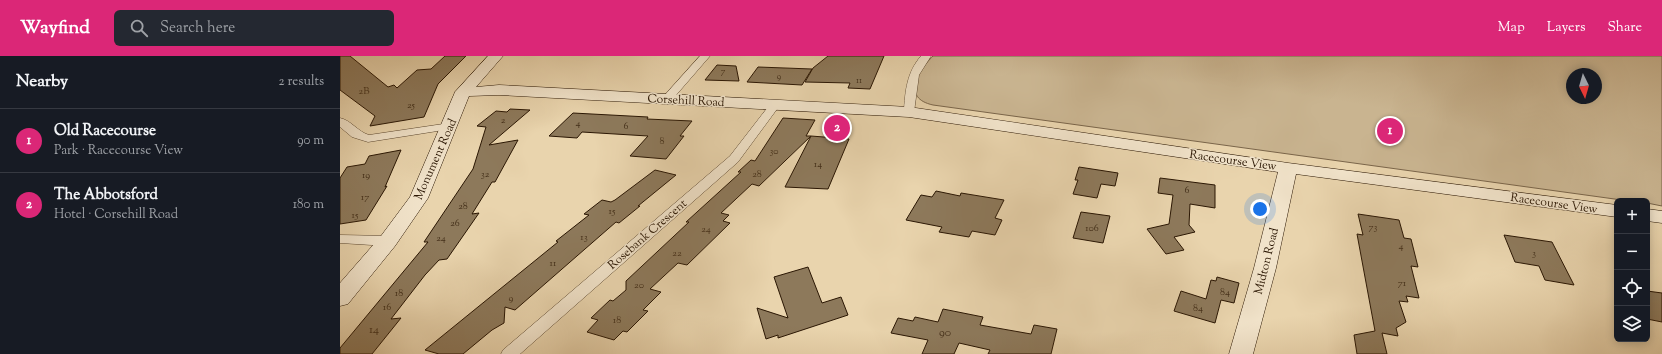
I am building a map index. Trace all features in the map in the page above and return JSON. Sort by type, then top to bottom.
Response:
[{"type":"street","name":"Monument Road","points":[[340,298],[388,241],[419,198],[464,92],[496,56]]},
{"type":"street","points":[[667,99],[705,56]]},
{"type":"street","points":[[909,112],[911,81],[922,60],[926,56]]},
{"type":"street","name":"Corsehill Road","points":[[464,92],[499,90],[909,112]]},
{"type":"street","name":"Rosebank Crescent","points":[[509,354],[734,159],[774,105]]},
{"type":"street","name":"Racecourse View","points":[[909,112],[1288,168],[1614,211]]},
{"type":"street","points":[[340,122],[356,135],[368,138],[450,126]]},
{"type":"street","name":"Midton Road","points":[[1241,354],[1265,268],[1288,168]]},
{"type":"street","points":[[1650,215],[1662,217]]},
{"type":"street","points":[[340,239],[388,241]]},
{"type":"shaded area","points":[[933,56],[1662,56],[1662,206],[1650,204],[1650,198],[1614,199],[933,105],[923,102],[917,96],[915,90],[915,84],[922,69]]},
{"type":"building","points":[[340,56],[350,56],[388,87],[394,85],[397,88],[417,70],[431,69],[445,56],[466,56],[438,84],[424,117],[370,126],[375,116],[340,90]]},
{"type":"building","points":[[828,56],[884,56],[870,89],[848,88],[850,83],[805,82],[813,68]]},
{"type":"building","points":[[717,65],[736,66],[739,81],[705,80]]},
{"type":"building","points":[[758,67],[812,69],[802,85],[747,82]]},
{"type":"building","points":[[510,109],[530,110],[489,145],[518,140],[495,182],[492,182],[472,214],[479,213],[447,259],[439,260],[425,275],[391,319],[401,318],[372,354],[340,354],[340,348],[428,242],[424,242],[473,169],[486,127],[477,126],[496,111],[507,112]]},
{"type":"building","points":[[573,113],[692,121],[680,136],[684,136],[666,159],[630,156],[648,136],[582,132],[577,138],[549,136]]},
{"type":"building","points":[[783,118],[815,120],[806,136],[811,136],[759,186],[752,184],[721,213],[729,215],[723,221],[730,223],[687,265],[678,263],[650,289],[661,292],[643,310],[648,311],[627,332],[623,331],[614,340],[587,332],[598,320],[591,318],[610,300],[613,301],[626,290],[626,281],[689,222],[686,222],[741,172],[738,172],[751,160],[755,161]]},
{"type":"building","points":[[811,136],[849,139],[828,189],[785,187]]},
{"type":"building","points":[[401,150],[385,187],[387,186],[366,220],[340,224],[340,178],[347,167],[365,164],[369,156]]},
{"type":"building","points":[[1079,167],[1118,173],[1115,186],[1101,184],[1097,198],[1073,194],[1078,180],[1075,180]]},
{"type":"building","points":[[655,170],[676,175],[619,223],[616,222],[515,310],[505,307],[504,323],[492,330],[463,354],[439,354],[425,350],[589,215],[584,214],[602,200],[611,202],[615,200]]},
{"type":"building","points":[[1160,178],[1215,185],[1215,208],[1190,204],[1189,225],[1195,232],[1174,237],[1184,250],[1166,254],[1147,229],[1169,224],[1173,195],[1158,193]]},
{"type":"building","points":[[936,191],[960,196],[961,193],[1004,200],[995,218],[1002,220],[995,235],[972,231],[969,237],[939,232],[942,227],[906,220],[921,195],[932,197]]},
{"type":"building","points":[[1081,212],[1110,216],[1103,243],[1073,238]]},
{"type":"building","points":[[1358,214],[1399,220],[1404,238],[1411,239],[1418,267],[1411,266],[1419,298],[1406,296],[1408,302],[1399,301],[1406,322],[1396,328],[1398,336],[1382,333],[1387,354],[1357,354],[1354,335],[1375,331],[1357,234],[1363,235]]},
{"type":"building","points":[[1504,235],[1552,242],[1574,285],[1545,280],[1539,266],[1515,262]]},
{"type":"building","points":[[808,267],[822,303],[841,297],[848,315],[778,338],[778,335],[766,339],[757,308],[788,318],[774,277]]},
{"type":"building","points":[[1217,277],[1239,283],[1234,303],[1221,300],[1215,323],[1174,311],[1181,291],[1206,299],[1211,280],[1216,281]]},
{"type":"building","points":[[1650,291],[1662,293],[1662,322],[1650,320]]},
{"type":"building","points":[[943,309],[983,317],[980,325],[1031,334],[1034,325],[1057,329],[1051,354],[988,354],[990,350],[959,343],[954,354],[922,354],[928,340],[891,333],[898,318],[913,321],[915,317],[938,322]]},
{"type":"place","name":"The Abbotsford","points":[[837,128]]},
{"type":"place","name":"Old Racecourse","points":[[1390,131]]}]
